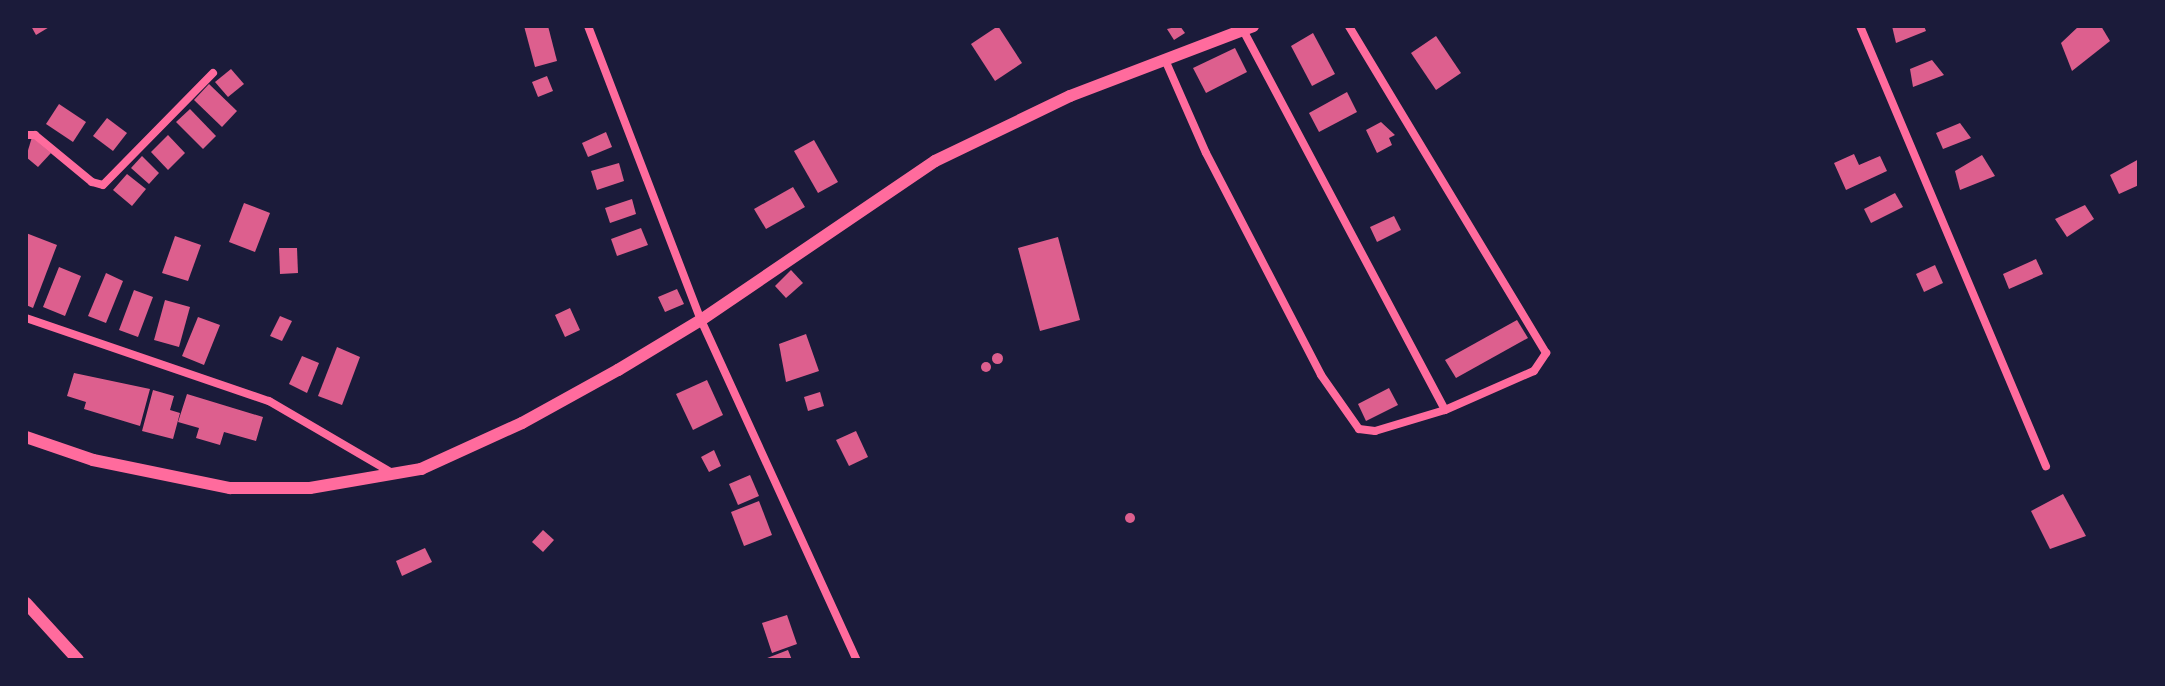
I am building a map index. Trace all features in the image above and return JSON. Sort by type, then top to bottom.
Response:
[{"type":"street","points":[[588,26],[701,320],[857,660]]},
{"type":"street","points":[[1166,62],[1233,208],[1321,375],[1362,431],[1375,431],[1445,410],[1534,371],[1546,353],[1349,26]]},
{"type":"street","points":[[1860,26],[2046,466]]},
{"type":"street","points":[[26,437],[93,460],[206,486],[310,488],[396,476],[522,423],[701,320],[935,161],[1070,96],[1166,62],[1248,28],[1445,410]]},
{"type":"street","points":[[26,135],[35,135],[92,182],[103,185],[213,73]]},
{"type":"street","points":[[26,318],[269,401],[396,476]]},
{"type":"street","points":[[26,603],[78,660]]},
{"type":"building","points":[[31,26],[51,26],[36,35]]},
{"type":"building","points":[[524,26],[548,26],[557,61],[535,67]]},
{"type":"building","points":[[998,26],[1022,63],[995,81],[971,44]]},
{"type":"building","points":[[1180,26],[1185,33],[1174,40],[1167,29]]},
{"type":"building","points":[[1892,26],[1924,26],[1926,31],[1896,43]]},
{"type":"building","points":[[2079,26],[2101,26],[2110,41],[2072,71],[2061,43]]},
{"type":"building","points":[[1313,33],[1335,74],[1312,86],[1291,46]]},
{"type":"building","points":[[1436,36],[1461,73],[1436,90],[1411,53]]},
{"type":"building","points":[[1235,48],[1247,72],[1206,93],[1193,68]]},
{"type":"building","points":[[1932,60],[1944,75],[1913,87],[1910,69]]},
{"type":"building","points":[[231,69],[244,84],[228,97],[215,82]]},
{"type":"building","points":[[547,76],[553,91],[538,97],[532,82]]},
{"type":"building","points":[[209,84],[237,111],[222,127],[194,100]]},
{"type":"building","points":[[1347,92],[1357,112],[1319,132],[1309,113]]},
{"type":"building","points":[[59,104],[86,122],[73,142],[46,124]]},
{"type":"building","points":[[190,109],[216,136],[203,149],[176,122]]},
{"type":"building","points":[[107,118],[127,133],[113,151],[93,136]]},
{"type":"building","points":[[1381,122],[1395,135],[1389,138],[1392,145],[1377,153],[1366,130]]},
{"type":"building","points":[[1960,123],[1971,138],[1943,149],[1936,133]]},
{"type":"building","points":[[606,132],[612,147],[588,157],[582,143]]},
{"type":"building","points":[[168,135],[185,153],[168,170],[151,152]]},
{"type":"building","points":[[32,137],[51,153],[38,167],[26,157]]},
{"type":"building","points":[[814,140],[838,182],[818,193],[794,151]]},
{"type":"building","points":[[1854,154],[1859,165],[1880,156],[1887,171],[1846,190],[1834,163]]},
{"type":"building","points":[[1982,155],[1995,176],[1960,190],[1955,171]]},
{"type":"building","points":[[142,156],[159,173],[149,184],[131,168]]},
{"type":"building","points":[[2139,159],[2139,185],[2119,194],[2110,175]]},
{"type":"building","points":[[619,163],[624,181],[597,190],[591,171]]},
{"type":"building","points":[[127,174],[146,189],[132,206],[113,190]]},
{"type":"building","points":[[793,187],[805,207],[766,229],[754,209]]},
{"type":"building","points":[[1895,193],[1903,207],[1871,223],[1864,209]]},
{"type":"building","points":[[632,199],[636,214],[610,223],[605,208]]},
{"type":"building","points":[[244,203],[270,213],[255,252],[229,242]]},
{"type":"building","points":[[2085,205],[2094,219],[2067,237],[2055,219]]},
{"type":"building","points":[[1394,216],[1401,230],[1377,242],[1370,227]]},
{"type":"building","points":[[641,228],[648,245],[617,256],[611,239]]},
{"type":"building","points":[[26,233],[57,245],[33,308],[26,305]]},
{"type":"building","points":[[175,236],[201,245],[188,281],[162,273]]},
{"type":"building","points":[[1058,237],[1080,320],[1040,331],[1018,248]]},
{"type":"building","points":[[279,248],[297,248],[298,273],[280,274]]},
{"type":"building","points":[[2036,259],[2043,274],[2009,289],[2003,274]]},
{"type":"building","points":[[1935,265],[1943,283],[1924,292],[1916,274]]},
{"type":"building","points":[[59,267],[81,276],[65,316],[43,307]]},
{"type":"building","points":[[791,270],[803,283],[786,298],[775,286]]},
{"type":"building","points":[[106,273],[123,281],[106,323],[88,316]]},
{"type":"building","points":[[677,289],[684,304],[665,312],[658,297]]},
{"type":"building","points":[[134,290],[153,297],[138,337],[119,330]]},
{"type":"building","points":[[165,300],[190,307],[179,347],[154,340]]},
{"type":"building","points":[[570,308],[580,330],[565,337],[555,315]]},
{"type":"building","points":[[280,316],[292,321],[282,341],[270,336]]},
{"type":"building","points":[[198,317],[220,325],[204,365],[182,356]]},
{"type":"building","points":[[1517,320],[1528,338],[1456,378],[1445,360]]},
{"type":"building","points":[[806,334],[819,371],[786,382],[779,344]]},
{"type":"building","points":[[337,347],[360,357],[342,405],[318,396]]},
{"type":"building","points":[[997,352],[1003,358],[997,364],[991,358]]},
{"type":"building","points":[[302,356],[319,363],[307,393],[289,384]]},
{"type":"building","points":[[986,362],[991,367],[986,372],[981,367]]},
{"type":"building","points":[[74,373],[150,389],[140,426],[84,409],[86,402],[67,396]]},
{"type":"building","points":[[707,380],[723,415],[693,430],[676,394]]},
{"type":"building","points":[[1389,388],[1398,405],[1366,421],[1358,404]]},
{"type":"building","points":[[153,390],[174,396],[170,410],[180,413],[173,439],[142,431]]},
{"type":"building","points":[[820,392],[824,406],[808,411],[804,397]]},
{"type":"building","points":[[187,394],[263,417],[256,441],[224,432],[220,445],[196,438],[199,428],[178,422]]},
{"type":"building","points":[[856,431],[868,457],[849,466],[836,440]]},
{"type":"building","points":[[714,450],[721,466],[709,472],[701,457]]},
{"type":"building","points":[[750,475],[759,496],[738,505],[729,484]]},
{"type":"building","points":[[2063,494],[2086,536],[2050,549],[2031,511]]},
{"type":"building","points":[[759,501],[772,535],[744,546],[731,512]]},
{"type":"building","points":[[1130,513],[1135,518],[1130,523],[1125,518]]},
{"type":"building","points":[[543,530],[554,540],[543,552],[532,542]]},
{"type":"building","points":[[425,548],[432,562],[402,576],[396,561]]},
{"type":"building","points":[[787,615],[797,644],[772,653],[762,623]]},
{"type":"building","points":[[788,650],[792,660],[762,660]]}]
